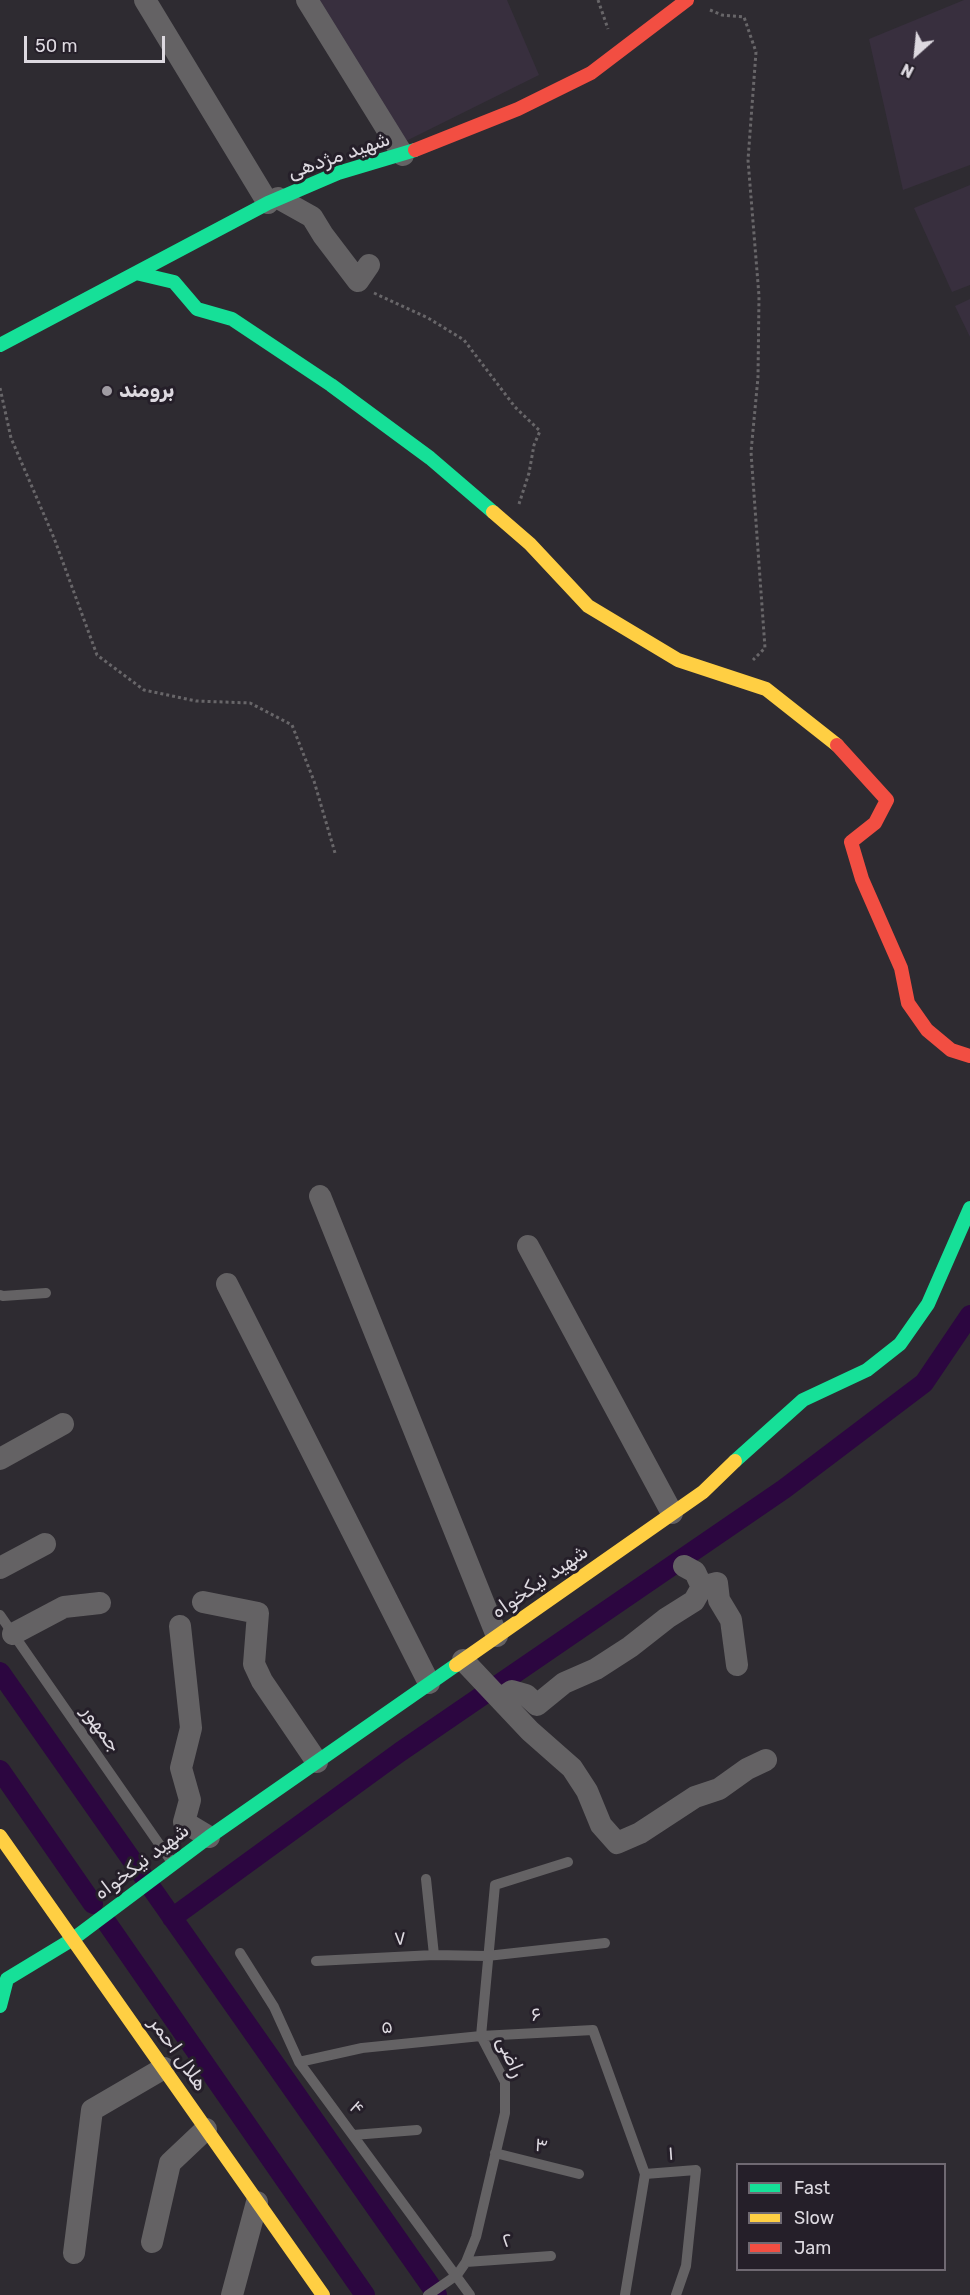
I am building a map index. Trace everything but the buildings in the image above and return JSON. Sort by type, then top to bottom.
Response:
[{"type":"street","points":[[145,0],[273,201],[312,217],[323,235],[364,273]]},
{"type":"street","points":[[307,0],[403,155]]},
{"type":"street","name":"شهید مژدهی","points":[[0,345],[273,201],[338,173],[403,155],[518,109],[591,73],[687,0]]},
{"type":"street","points":[[135,273],[174,282],[197,309],[232,319],[331,385],[430,458],[530,544],[588,606],[678,660],[766,689],[839,747],[887,800],[874,823],[850,842],[862,879],[901,968],[908,1003],[927,1030],[951,1050],[970,1056]]},
{"type":"street","points":[[320,1196],[497,1636]]},
{"type":"street","name":"شهید نیکخواه","points":[[0,2006],[7,1979],[73,1939],[209,1837],[703,1492],[753,1443],[803,1400],[867,1370],[900,1344],[928,1304],[970,1208]]},
{"type":"street","points":[[528,1246],[672,1513]]},
{"type":"street","points":[[227,1284],[429,1683]]},
{"type":"street","points":[[0,1459],[63,1424]]},
{"type":"street","points":[[0,1568],[45,1544]]},
{"type":"street","points":[[684,1566],[695,1572],[702,1587]]},
{"type":"street","points":[[494,1693],[512,1690],[526,1695],[537,1705],[564,1683],[596,1669],[630,1647],[667,1618],[694,1601],[702,1587],[717,1583],[719,1600],[731,1620],[737,1665]]},
{"type":"street","points":[[13,1634],[64,1607],[100,1602]]},
{"type":"street","points":[[203,1602],[258,1613],[254,1664],[262,1681],[317,1762]]},
{"type":"street","points":[[180,1626],[190,1728],[181,1768],[190,1800],[184,1822],[209,1837]]},
{"type":"street","points":[[463,1660],[553,1753],[572,1768],[587,1791],[601,1825],[617,1843],[640,1833],[695,1797],[719,1789],[747,1769],[765,1760]]},
{"type":"street","name":"هلال احمر","points":[[0,1836],[323,2295]]},
{"type":"street","points":[[74,2253],[92,2110],[164,2068]]},
{"type":"street","points":[[152,2242],[170,2163],[206,2129]]},
{"type":"street","points":[[232,2295],[257,2202]]},
{"type":"lane","points":[[0,1295],[46,1293]]},
{"type":"lane","name":"جمهور","points":[[0,1615],[173,1863]]},
{"type":"lane","name":"راضی","points":[[456,2276],[466,2262],[476,2238],[505,2113],[505,2082],[481,2036],[495,1885],[568,1862]]},
{"type":"lane","points":[[426,1879],[434,1955]]},
{"type":"lane","name":"۷","points":[[316,1961],[434,1955],[487,1956],[605,1943]]},
{"type":"lane","name":"۴","points":[[240,1953],[273,2007],[299,2062],[456,2276]]},
{"type":"lane","name":"۶","points":[[481,2036],[593,2030],[645,2174]]},
{"type":"lane","name":"۵","points":[[299,2062],[362,2048],[481,2036]]},
{"type":"lane","points":[[353,2135],[417,2130]]},
{"type":"lane","name":"۳","points":[[495,2153],[579,2174]]},
{"type":"lane","name":"۱","points":[[626,2295],[645,2174],[696,2170],[686,2266],[676,2295]]},
{"type":"lane","name":"۲","points":[[466,2262],[551,2256]]},
{"type":"lane","points":[[428,2295],[456,2276],[470,2295]]},
{"type":"path","points":[[687,0],[722,15],[744,17],[756,52],[748,160],[759,296],[759,365],[751,452],[765,648],[736,679]]},
{"type":"path","points":[[364,273],[374,293],[428,318],[464,340],[515,407],[540,430],[534,445],[530,473],[511,528]]},
{"type":"path","points":[[0,388],[11,438],[54,538],[97,655],[144,690],[196,701],[250,703],[292,725],[314,781],[335,853]]},
{"type":"shaded area","points":[[317,0],[507,0],[539,75],[406,141]]},
{"type":"shaded area","points":[[964,0],[970,0],[970,165],[903,190],[869,39]]},
{"type":"shaded area","points":[[970,185],[970,285],[952,292],[914,208]]},
{"type":"shaded area","points":[[970,299],[970,337],[955,306]]},
{"type":"waterway","points":[[172,1918],[400,1752],[784,1489],[924,1383],[970,1315]]},
{"type":"waterway","points":[[0,1672],[437,2295]]},
{"type":"waterway","points":[[0,1770],[93,1904]]},
{"type":"waterway","points":[[107,1923],[365,2295]]},
{"type":"traffic: fast","points":[[0,345],[268,203],[338,173],[415,150]]},
{"type":"traffic: fast","points":[[136,273],[174,282],[197,309],[232,319],[331,385],[430,458],[493,512]]},
{"type":"traffic: fast","points":[[735,1461],[803,1400],[867,1370],[900,1344],[928,1304],[970,1208]]},
{"type":"traffic: fast","points":[[0,2006],[7,1979],[73,1939],[209,1837],[456,1665]]},
{"type":"traffic: slow","points":[[493,512],[530,544],[588,606],[678,660],[766,689],[837,745]]},
{"type":"traffic: slow","points":[[456,1665],[703,1492],[735,1461]]},
{"type":"traffic: slow","points":[[0,1836],[323,2295]]},
{"type":"traffic: jam","points":[[415,150],[518,109],[591,73],[687,0]]},
{"type":"traffic: jam","points":[[837,745],[887,800],[875,823],[851,842],[862,879],[901,968],[908,1003],[927,1030],[951,1050],[970,1056]]},
{"type":"place","name":"برومند","points":[[107,391]]}]
